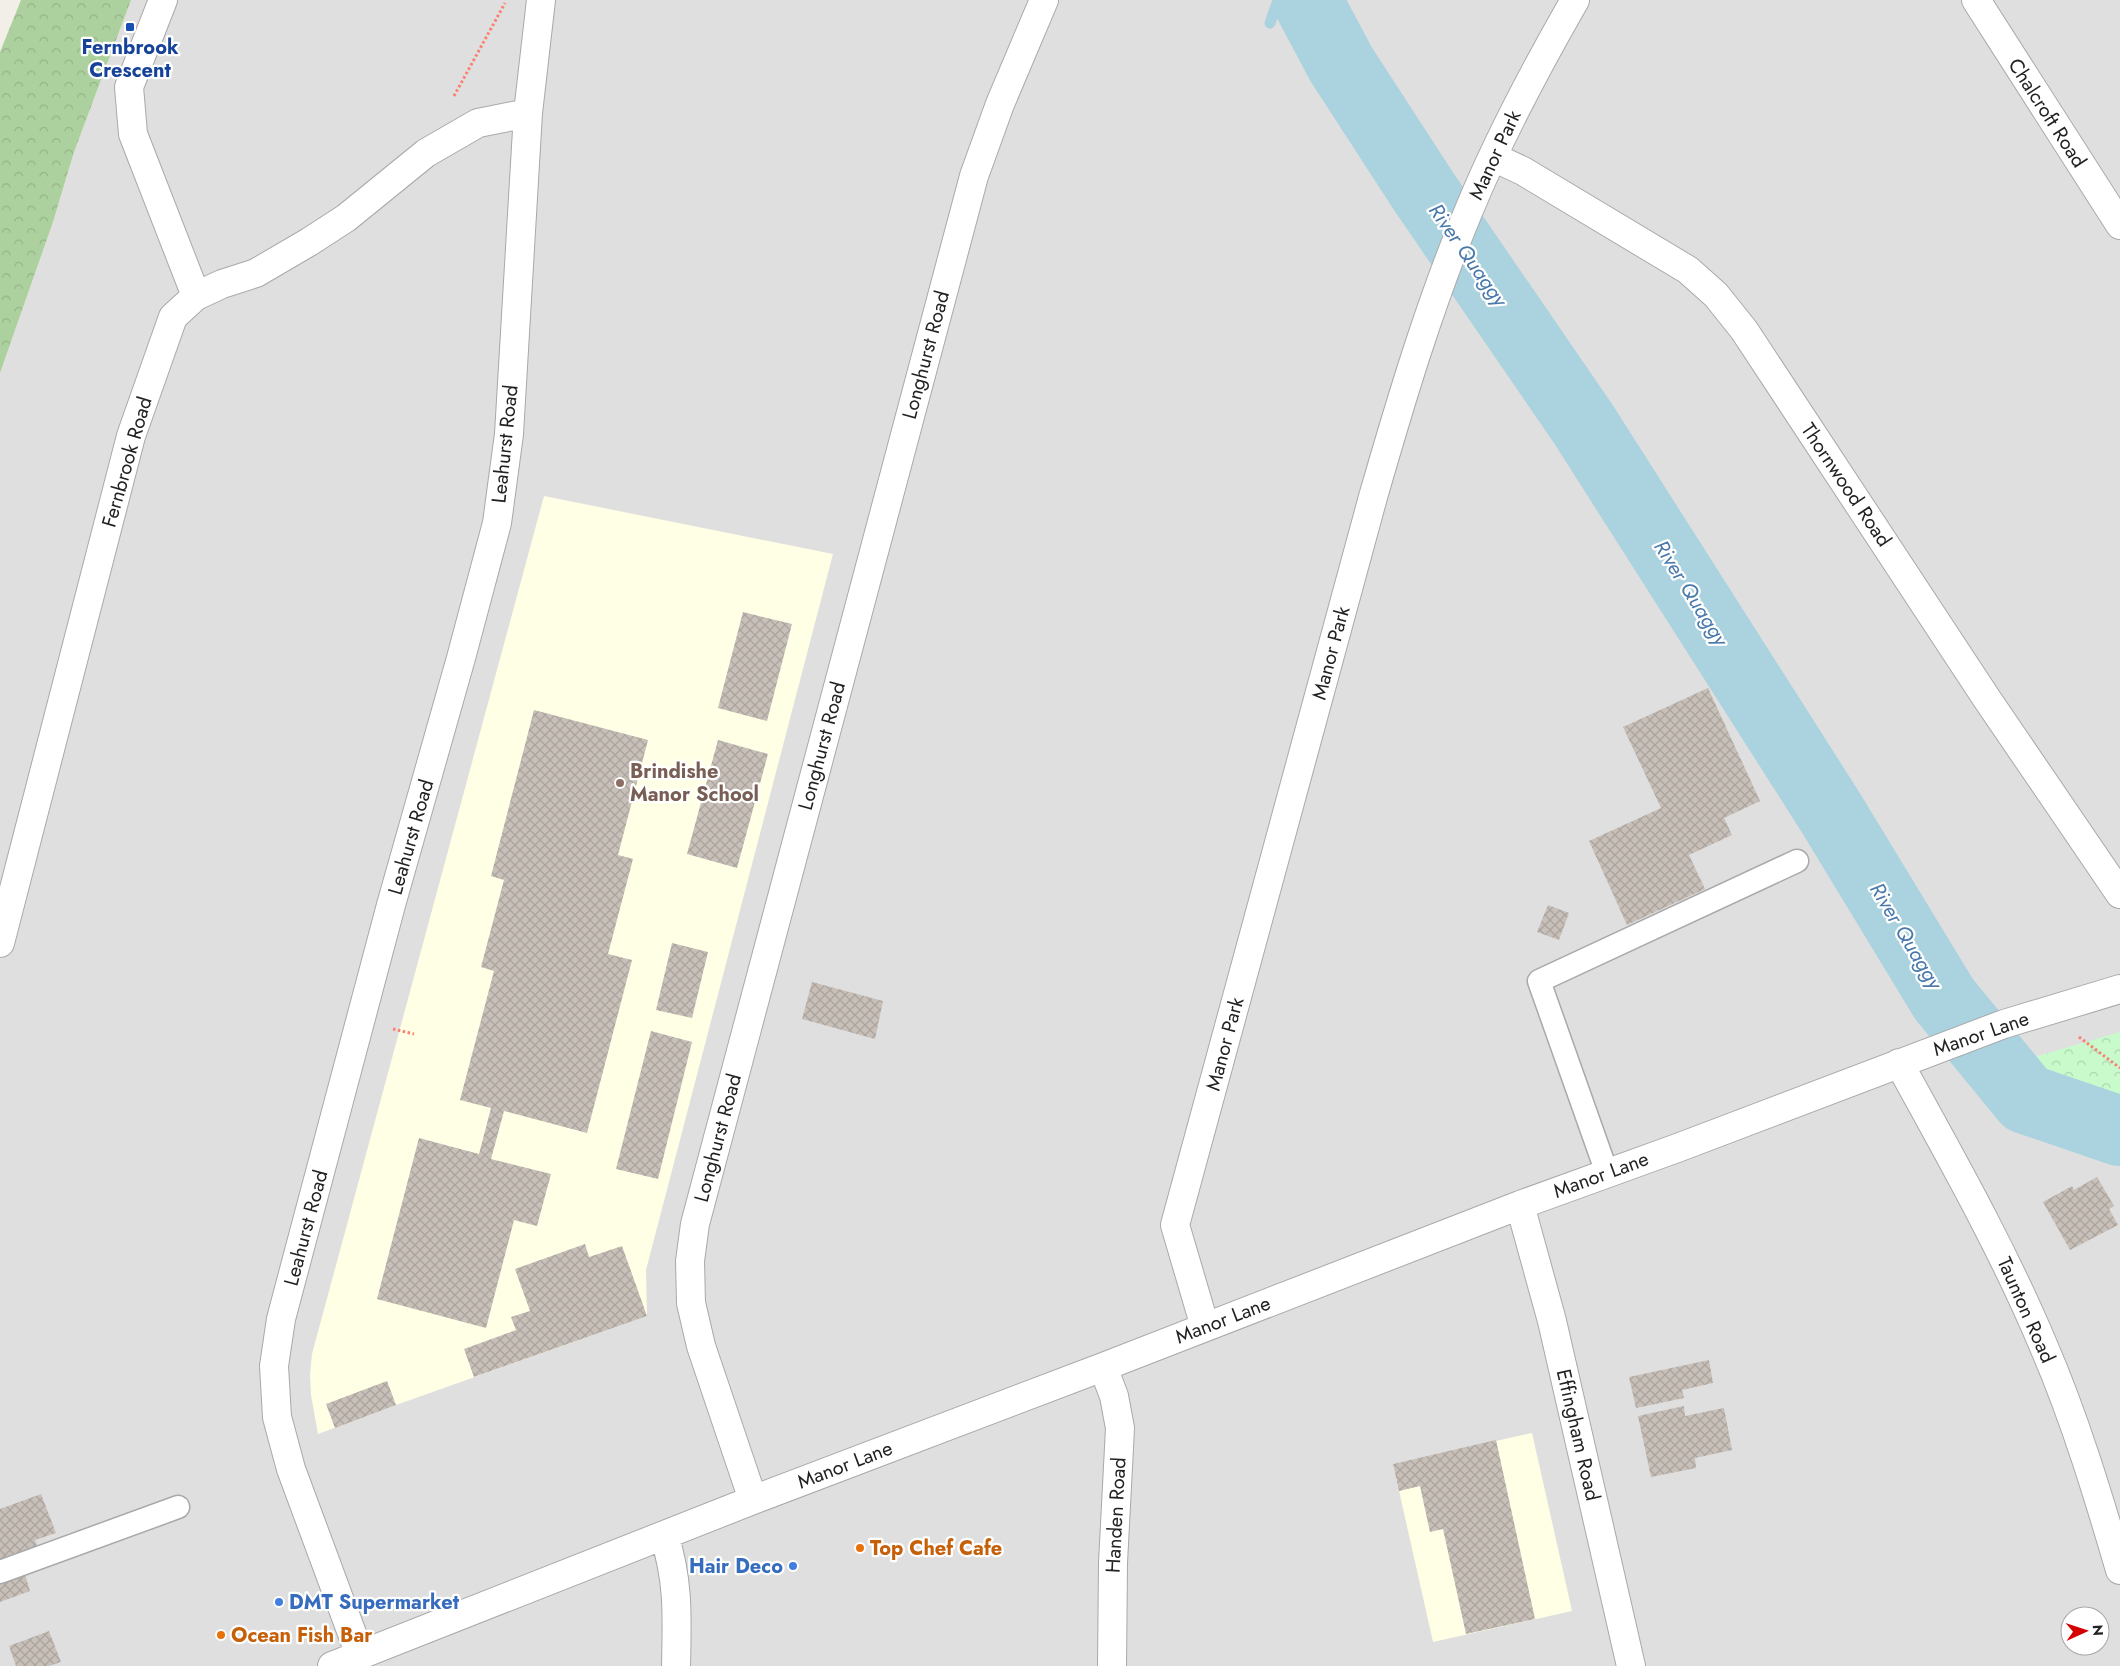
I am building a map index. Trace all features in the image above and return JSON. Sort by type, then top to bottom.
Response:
[{"type":"street","points":[[162,0],[129,87],[134,134],[196,296],[222,284],[256,273],[309,242],[346,218],[426,153],[478,122],[528,113]]},
{"type":"street","name":"Leahurst Road","points":[[360,1655],[291,1469],[277,1417],[274,1366],[281,1319],[391,905],[497,523],[509,434],[528,113],[541,0]]},
{"type":"street","name":"Longhurst Road","points":[[753,1500],[701,1346],[691,1304],[690,1261],[695,1224],[974,176],[1000,104],[1044,0]]},
{"type":"street","name":"Manor Park","points":[[1205,1327],[1175,1225],[1373,497],[1406,381],[1442,278],[1470,208],[1538,64],[1575,0]]},
{"type":"street","name":"Chalcroft Road","points":[[1976,0],[2120,225]]},
{"type":"street","name":"Thornwood Road","points":[[1494,157],[1523,171],[1688,270],[1716,295],[1744,330],[1987,699],[2120,894]]},
{"type":"street","name":"Fernbrook Road","points":[[0,943],[131,436],[173,317],[196,296]]},
{"type":"street","name":"Manor Lane","points":[[332,1666],[753,1500],[1103,1367],[1520,1205],[1680,1147],[2004,1024],[2120,989]]},
{"type":"street","name":"Taunton Road","points":[[1899,1063],[1994,1239],[2044,1348],[2084,1450],[2120,1570]]},
{"type":"street","name":"Effingham Road","points":[[1520,1205],[1552,1321],[1631,1666]]},
{"type":"street","name":"Handen Road","points":[[1103,1367],[1114,1396],[1120,1428],[1113,1563],[1112,1666]]},
{"type":"street","points":[[664,1535],[672,1561],[677,1593],[676,1666]]},
{"type":"lane","points":[[1607,1173],[1539,981],[1797,861]]},
{"type":"lane","points":[[0,1572],[178,1507]]},
{"type":"path","points":[[453,98],[507,0]]},
{"type":"path","points":[[2049,1010],[2085,1044],[2120,1068]]},
{"type":"shaded area","points":[[131,0],[2120,0],[2120,1666],[0,1666],[0,373],[53,222],[74,152]]},
{"type":"shaded area","name":"Brindishe Manor School","points":[[544,496],[833,554],[646,1270],[647,1316],[318,1434],[311,1395],[312,1354]]},
{"type":"shaded area","points":[[1532,1433],[1572,1611],[1433,1642],[1393,1464]]},
{"type":"green space","points":[[21,0],[131,0],[74,152],[53,222],[0,373],[0,52]]},
{"type":"green space","points":[[2120,1032],[2120,1119],[2074,1104],[2034,1080],[2027,1059]]},
{"type":"building","points":[[743,612],[792,624],[767,721],[718,708]]},
{"type":"building","points":[[1708,688],[1760,801],[1724,818],[1732,835],[1689,855],[1705,889],[1627,925],[1589,841],[1661,808],[1623,727]]},
{"type":"building","points":[[534,710],[648,740],[618,855],[633,859],[608,954],[632,960],[587,1133],[504,1111],[491,1159],[551,1174],[537,1226],[514,1220],[486,1328],[377,1299],[419,1138],[479,1154],[491,1108],[460,1100],[494,971],[481,967],[504,880],[491,876]]},
{"type":"building","points":[[718,740],[768,754],[737,868],[687,854]]},
{"type":"building","points":[[1548,905],[1569,913],[1559,940],[1537,932]]},
{"type":"building","points":[[672,943],[708,952],[692,1018],[656,1010]]},
{"type":"building","points":[[812,982],[883,1001],[875,1039],[802,1019]]},
{"type":"building","points":[[651,1031],[692,1042],[658,1179],[616,1169]]},
{"type":"building","points":[[2097,1177],[2114,1206],[2109,1209],[2118,1225],[2070,1250],[2043,1202],[2072,1186],[2074,1190]]},
{"type":"building","points":[[585,1244],[589,1257],[622,1246],[647,1316],[474,1377],[464,1349],[516,1330],[511,1317],[530,1311],[515,1269]]},
{"type":"building","points":[[1709,1360],[1713,1383],[1682,1390],[1684,1398],[1636,1408],[1629,1377]]},
{"type":"building","points":[[387,1381],[396,1405],[335,1428],[326,1404]]},
{"type":"building","points":[[1684,1406],[1685,1416],[1724,1408],[1732,1450],[1695,1458],[1696,1468],[1651,1477],[1638,1416]]},
{"type":"building","points":[[1496,1440],[1535,1619],[1466,1634],[1443,1529],[1430,1532],[1420,1486],[1399,1491],[1393,1464]]},
{"type":"building","points":[[41,1494],[56,1533],[35,1540],[39,1552],[0,1565],[0,1509]]},
{"type":"building","points":[[24,1571],[30,1591],[0,1602],[0,1580]]},
{"type":"building","points":[[49,1631],[61,1662],[49,1666],[16,1666],[9,1646]]},
{"type":"waterway","points":[[1270,23],[1278,0]]},
{"type":"waterway","name":"River Quaggy","points":[[1307,0],[1341,64],[1424,192],[1584,425],[1831,813],[1944,999],[2026,1099],[2120,1131]]},
{"type":"place","name":"Fernbrook Crescent","points":[[130,27]]},
{"type":"place","name":"Brindishe Manor School","points":[[620,783]]},
{"type":"place","name":"Top Chef Cafe","points":[[860,1548]]},
{"type":"place","name":"Hair Deco","points":[[793,1566]]},
{"type":"place","name":"DMT Supermarket","points":[[279,1602]]},
{"type":"place","name":"Ocean Fish Bar","points":[[221,1635]]}]
